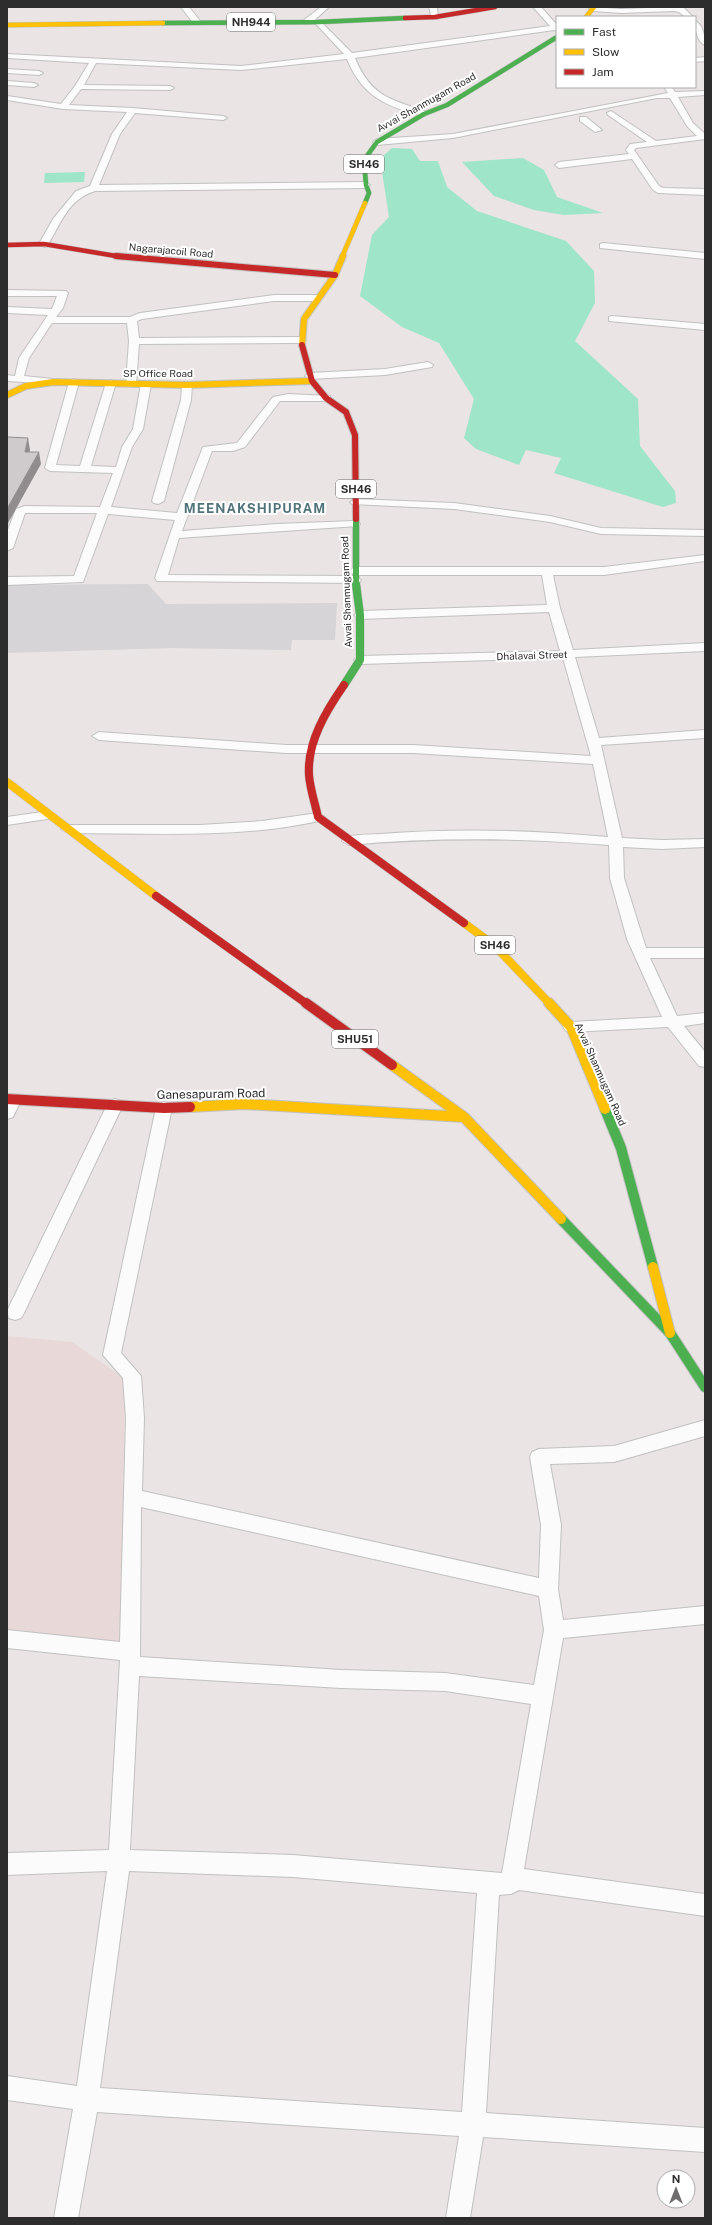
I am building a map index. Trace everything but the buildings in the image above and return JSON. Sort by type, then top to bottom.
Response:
[{"type":"main road","name":"NH944","points":[[7,25],[319,22],[435,17],[495,7]]},
{"type":"main road","points":[[587,16],[593,8]]},
{"type":"main road","name":"Avvai Shanmugam Road","points":[[556,38],[447,105],[424,114],[377,142],[364,160],[366,185],[369,193],[335,275],[317,298],[304,319],[302,340],[311,378],[326,398],[346,412],[355,435],[355,575],[360,615],[360,660],[324,715],[313,749],[309,771],[318,817],[349,841],[404,878],[495,946],[571,1027],[621,1148],[670,1333]]},
{"type":"main road","name":"Nagarajacoil Road","points":[[7,245],[44,244],[134,259],[335,275]]},
{"type":"main road","name":"SP Office Road","points":[[7,395],[26,386],[53,382],[187,384],[311,378]]},
{"type":"main road","name":"SHU51","points":[[7,782],[120,871],[464,1117],[670,1333],[705,1387]]},
{"type":"main road","name":"Ganesapuram Road","points":[[9,1104],[115,1105],[164,1108],[244,1104],[464,1117]]},
{"type":"street","points":[[185,7],[197,22]]},
{"type":"street","points":[[306,22],[325,7]]},
{"type":"street","points":[[433,7],[435,17]]},
{"type":"street","points":[[537,7],[556,27]]},
{"type":"street","points":[[593,8],[622,14],[681,10],[688,16]]},
{"type":"street","points":[[319,22],[350,56],[357,73],[370,90],[381,98],[424,114]]},
{"type":"street","points":[[696,26],[705,42]]},
{"type":"street","points":[[7,56],[93,62],[241,68],[350,56],[556,27]]},
{"type":"street","points":[[63,107],[79,87],[93,62]]},
{"type":"street","points":[[7,71],[38,73]]},
{"type":"street","points":[[7,83],[34,85]]},
{"type":"street","points":[[79,87],[170,88]]},
{"type":"street","points":[[670,90],[690,124],[704,137]]},
{"type":"street","points":[[377,142],[452,136],[574,113],[635,97],[670,90],[705,94]]},
{"type":"street","points":[[7,98],[63,107],[133,110],[223,118]]},
{"type":"street","points":[[660,105],[678,103]]},
{"type":"street","points":[[583,119],[646,107]]},
{"type":"street","points":[[94,188],[116,134],[133,110]]},
{"type":"street","points":[[574,113],[598,130]]},
{"type":"street","points":[[612,113],[654,143]]},
{"type":"street","points":[[704,137],[633,146],[630,150],[656,188],[661,191],[705,192]]},
{"type":"street","points":[[559,165],[634,156]]},
{"type":"street","points":[[44,244],[57,219],[79,193],[94,188],[366,185]]},
{"type":"street","points":[[603,246],[705,256]]},
{"type":"street","points":[[7,293],[63,293],[52,316],[24,358],[19,378]]},
{"type":"street","points":[[7,310],[52,316],[132,320],[154,314],[274,298],[317,298]]},
{"type":"street","points":[[612,319],[705,327]]},
{"type":"street","points":[[131,384],[134,341],[132,320]]},
{"type":"street","points":[[134,341],[302,340]]},
{"type":"street","points":[[311,378],[385,372],[428,365]]},
{"type":"street","points":[[7,378],[53,382]]},
{"type":"street","points":[[74,382],[50,468],[120,470]]},
{"type":"street","points":[[84,470],[111,384]]},
{"type":"street","points":[[7,581],[79,579],[90,544],[106,510],[127,447],[138,429],[146,384]]},
{"type":"street","points":[[158,501],[178,424],[186,400],[187,384]]},
{"type":"street","points":[[326,398],[288,397],[277,400],[241,445],[232,448],[216,447],[207,449],[174,535],[161,578],[604,571],[705,558]]},
{"type":"street","points":[[356,502],[454,506],[550,518],[601,531],[705,533]]},
{"type":"street","points":[[7,548],[20,511],[23,509],[106,510],[182,517]]},
{"type":"street","points":[[174,535],[277,527],[354,524]]},
{"type":"street","points":[[547,572],[554,608],[599,760],[616,842],[617,878],[634,939],[672,1022],[705,1062]]},
{"type":"street","points":[[360,615],[554,608]]},
{"type":"street","name":"Dhalavai Street","points":[[360,660],[568,654],[705,647]]},
{"type":"street","points":[[594,742],[705,734]]},
{"type":"street","points":[[99,736],[286,749],[413,749],[599,760]]},
{"type":"street","points":[[7,821],[49,814]]},
{"type":"street","points":[[68,829],[200,829],[262,825],[318,817]]},
{"type":"street","points":[[349,841],[400,836],[468,834],[531,835],[616,842],[680,845],[705,843]]},
{"type":"street","points":[[641,953],[705,953]]},
{"type":"street","points":[[571,1027],[672,1022],[705,1018]]},
{"type":"street","points":[[15,1313],[115,1105]]},
{"type":"street","points":[[66,2218],[87,2099],[119,1860],[130,1659],[132,1497],[135,1418],[132,1376],[112,1355],[164,1108]]},
{"type":"street","points":[[7,1864],[119,1860],[293,1866],[508,1884],[511,1883],[554,1630],[548,1589],[551,1525],[539,1457],[614,1454],[705,1428]]},
{"type":"street","points":[[132,1497],[548,1589]]},
{"type":"street","points":[[554,1630],[705,1615]]},
{"type":"street","points":[[7,1639],[130,1659],[341,1679],[445,1682],[543,1696]]},
{"type":"street","points":[[513,1878],[705,1906]]},
{"type":"street","points":[[458,2218],[472,2124],[489,1882]]},
{"type":"street","points":[[7,2088],[87,2099],[705,2140]]},
{"type":"shaded area","points":[[392,148],[412,149],[420,161],[438,161],[447,187],[477,211],[566,241],[594,271],[595,303],[575,341],[638,399],[640,446],[675,491],[676,503],[663,507],[554,473],[561,458],[526,450],[519,465],[476,449],[464,438],[474,399],[439,343],[402,327],[360,296],[372,235],[389,217],[380,159]]},
{"type":"shaded area","points":[[523,158],[544,170],[557,197],[603,213],[564,215],[534,210],[494,196],[462,162]]},
{"type":"shaded area","points":[[85,172],[84,182],[44,183],[45,173]]},
{"type":"shaded area","points":[[148,584],[166,604],[337,603],[335,640],[292,640],[291,650],[172,648],[7,653],[7,585]]},
{"type":"shaded area","points":[[7,1336],[72,1342],[125,1379],[121,1649],[7,1632]]},
{"type":"traffic: fast","points":[[163,23],[319,22],[405,18]]},
{"type":"traffic: fast","points":[[365,203],[369,193],[366,185],[364,160],[377,142],[424,114],[447,105],[556,38]]},
{"type":"traffic: fast","points":[[344,685],[360,660],[360,615],[355,580],[356,519]]},
{"type":"traffic: fast","points":[[605,1109],[621,1148],[653,1267]]},
{"type":"traffic: fast","points":[[561,1219],[670,1333],[705,1387]]},
{"type":"traffic: slow","points":[[587,16],[594,7]]},
{"type":"traffic: slow","points":[[7,25],[163,23]]},
{"type":"traffic: slow","points":[[302,345],[301,340],[304,319],[335,275],[365,203]]},
{"type":"traffic: slow","points":[[7,395],[26,386],[53,382],[187,385],[312,381]]},
{"type":"traffic: slow","points":[[7,782],[156,896]]},
{"type":"traffic: slow","points":[[464,923],[495,946],[571,1027],[605,1109]]},
{"type":"traffic: slow","points":[[392,1065],[464,1117],[561,1219]]},
{"type":"traffic: slow","points":[[190,1107],[244,1104],[464,1117]]},
{"type":"traffic: slow","points":[[653,1267],[670,1333]]},
{"type":"traffic: jam","points":[[405,18],[435,17],[495,7]]},
{"type":"traffic: jam","points":[[7,245],[44,244],[134,259],[335,275]]},
{"type":"traffic: jam","points":[[302,345],[312,381],[326,398],[346,412],[355,435],[356,519]]},
{"type":"traffic: jam","points":[[344,685],[325,715],[312,748],[309,771],[310,783],[318,817],[464,923]]},
{"type":"traffic: jam","points":[[156,896],[392,1065]]},
{"type":"traffic: jam","points":[[7,1099],[164,1108],[190,1107]]},
{"type":"district","name":"MEENAKSHIPURAM","points":[[255,508]]}]
